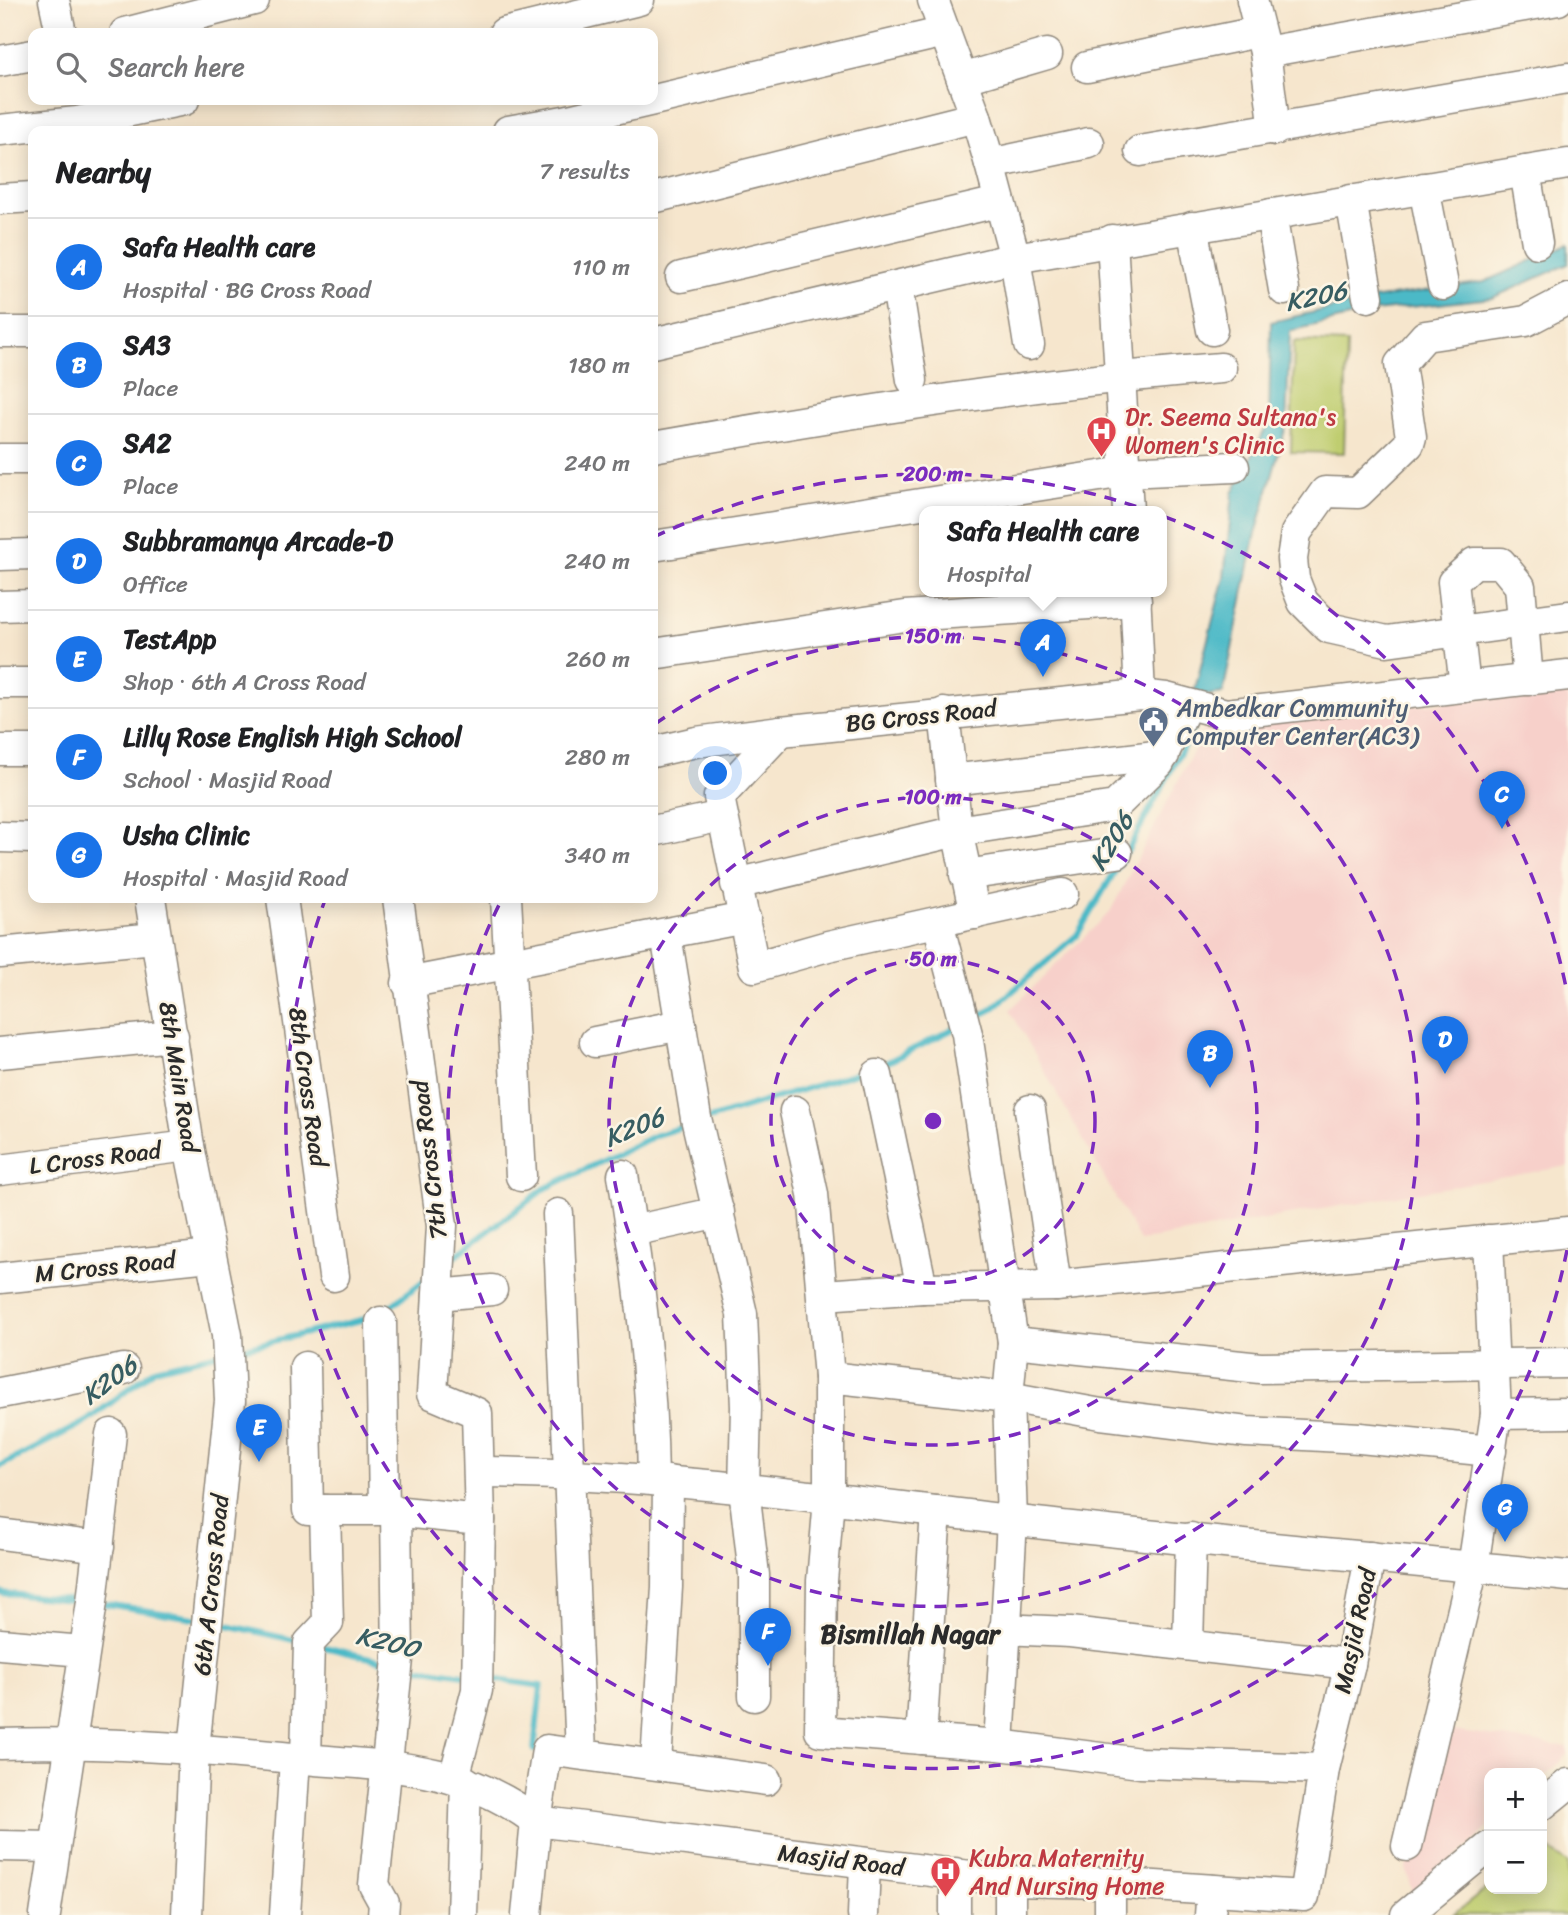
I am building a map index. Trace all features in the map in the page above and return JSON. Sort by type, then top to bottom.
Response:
[{"type":"street","points":[[54,0],[60,28]]},
{"type":"street","points":[[145,28],[254,0]]},
{"type":"street","points":[[518,28],[540,20],[639,0]]},
{"type":"street","points":[[933,0],[976,117],[1015,258],[1030,345]]},
{"type":"street","points":[[1252,0],[1275,130]]},
{"type":"street","points":[[1087,66],[1558,0]]},
{"type":"street","points":[[658,96],[945,32]]},
{"type":"street","points":[[962,79],[1047,54]]},
{"type":"street","points":[[0,61],[28,56]]},
{"type":"street","points":[[1140,151],[1568,78]]},
{"type":"street","points":[[29,126],[154,105]]},
{"type":"street","points":[[528,126],[617,105]]},
{"type":"street","points":[[658,197],[976,117]]},
{"type":"street","points":[[0,131],[28,126]]},
{"type":"street","points":[[989,164],[1089,143]]},
{"type":"street","points":[[658,342],[1015,258],[1568,164]]},
{"type":"street","points":[[1525,171],[1537,243]]},
{"type":"street","points":[[1424,188],[1443,285]]},
{"type":"street","points":[[0,199],[28,197]]},
{"type":"street","points":[[1351,200],[1368,297]]},
{"type":"street","points":[[681,277],[998,202]]},
{"type":"street","points":[[1271,214],[1284,290]]},
{"type":"street","points":[[1192,227],[1212,330]]},
{"type":"street","points":[[1112,240],[1128,506]]},
{"type":"street","points":[[897,286],[912,380]]},
{"type":"street","points":[[1568,299],[1526,321],[1425,336],[1400,364],[1411,437],[1409,444],[1358,494],[1325,492],[1294,538],[1294,579],[1307,609],[1326,626],[1387,640],[1568,616]]},
{"type":"street","points":[[0,332],[28,332]]},
{"type":"street","points":[[658,446],[809,419],[1118,376],[1221,369]]},
{"type":"street","points":[[0,459],[28,458]]},
{"type":"street","points":[[658,545],[1125,472],[1234,467]]},
{"type":"street","points":[[0,555],[28,554]]},
{"type":"street","points":[[1465,687],[1453,582],[1474,563],[1501,563],[1520,586],[1521,623],[1528,680]]},
{"type":"street","points":[[658,653],[905,616],[1124,597]]},
{"type":"street","points":[[1135,597],[1140,695]]},
{"type":"street","points":[[0,606],[28,605]]},
{"type":"street","name":"BG Cross Road","points":[[658,751],[696,742],[781,731],[1140,695],[1194,710],[1226,714],[1568,675]]},
{"type":"street","points":[[0,683],[28,683]]},
{"type":"street","points":[[736,884],[957,831],[1115,806],[1164,755],[1194,710]]},
{"type":"street","points":[[944,713],[957,831],[975,915]]},
{"type":"street","points":[[781,731],[719,797],[754,967],[828,946],[1063,894]]},
{"type":"street","points":[[0,750],[28,750]]},
{"type":"street","points":[[951,780],[1164,755]]},
{"type":"street","points":[[658,830],[722,816]]},
{"type":"street","points":[[0,837],[28,838]]},
{"type":"street","points":[[965,874],[1117,853]]},
{"type":"street","name":"8th Main Road","points":[[151,903],[189,1146],[210,1256]]},
{"type":"street","name":"8th Cross Road","points":[[283,903],[334,1276]]},
{"type":"street","name":"7th Cross Road","points":[[399,903],[407,983],[442,1226],[432,1394],[477,1413],[480,1472],[477,1690],[460,1780],[462,1915]]},
{"type":"street","points":[[506,903],[521,1176]]},
{"type":"street","points":[[407,983],[745,918]]},
{"type":"street","points":[[939,923],[967,1034],[1013,1342],[1008,1397],[1012,1521],[999,1745]]},
{"type":"street","points":[[666,935],[698,1126],[742,1314],[746,1407],[744,1489],[754,1575],[754,1696]]},
{"type":"street","points":[[0,953],[155,938]]},
{"type":"street","points":[[595,1042],[681,1025]]},
{"type":"street","points":[[0,1053],[173,1036]]},
{"type":"street","points":[[877,1075],[922,1288]]},
{"type":"street","points":[[1030,1110],[1056,1286]]},
{"type":"street","points":[[794,1111],[813,1194],[829,1377],[829,1499],[822,1581],[820,1731],[999,1745],[1140,1763],[1324,1769]]},
{"type":"street","name":"L Cross Road","points":[[0,1170],[189,1146]]},
{"type":"street","points":[[623,1175],[653,1408],[667,1587],[656,1763]]},
{"type":"street","points":[[632,1231],[719,1212]]},
{"type":"street","points":[[558,1214],[581,1753]]},
{"type":"street","points":[[824,1296],[922,1288],[1056,1286],[1568,1232]]},
{"type":"street","points":[[1407,1846],[1473,1567],[1496,1414],[1497,1365],[1488,1240]]},
{"type":"street","name":"M Cross Road","points":[[0,1278],[210,1256]]},
{"type":"street","name":"6th A Cross Road","points":[[187,1915],[194,1749],[230,1401],[227,1335],[210,1256]]},
{"type":"street","points":[[438,1295],[492,1290]]},
{"type":"street","points":[[381,1322],[398,1659],[389,1764],[374,1885],[384,1903],[383,1915]]},
{"type":"street","points":[[1013,1342],[1259,1368],[1568,1363]]},
{"type":"street","points":[[305,1367],[308,1510],[390,1511],[480,1520]]},
{"type":"street","points":[[0,1393],[124,1369]]},
{"type":"street","points":[[829,1377],[1008,1397],[1101,1414],[1247,1432],[1360,1438],[1491,1451]]},
{"type":"street","points":[[1496,1414],[1568,1413]]},
{"type":"street","points":[[45,1915],[99,1547],[111,1434]]},
{"type":"street","points":[[480,1472],[571,1473],[660,1480],[1012,1521],[1568,1576]]},
{"type":"street","points":[[285,1915],[309,1643],[328,1623],[325,1510]]},
{"type":"street","points":[[921,1739],[936,1511]]},
{"type":"street","points":[[0,1534],[99,1547]]},
{"type":"street","points":[[1188,1644],[1191,1538]]},
{"type":"street","name":"Masjid Road","points":[[536,1821],[1010,1881],[1110,1883],[1211,1903],[1304,1896],[1324,1769],[1350,1664],[1370,1557]]},
{"type":"street","points":[[1004,1629],[1070,1632],[1350,1664]]},
{"type":"street","points":[[0,1644],[83,1651]]},
{"type":"street","points":[[0,1744],[69,1742],[389,1764],[460,1780],[513,1804],[536,1821]]},
{"type":"street","points":[[527,1915],[536,1821],[547,1750],[766,1780]]},
{"type":"street","points":[[1547,1801],[1568,1784]]},
{"type":"street","points":[[0,1846],[53,1847]]},
{"type":"street","points":[[1406,1915],[1484,1851]]},
{"type":"street","points":[[863,1915],[865,1863]]},
{"type":"street","points":[[955,1873],[955,1915]]},
{"type":"street","points":[[1010,1881],[1010,1915]]},
{"type":"street","points":[[1110,1883],[1110,1915]]},
{"type":"shaded area","points":[[1568,690],[1568,1166],[1140,1241],[1010,1010],[1110,912],[1206,727]]},
{"type":"shaded area","points":[[1438,1729],[1568,1747],[1568,1754],[1547,1774],[1547,1768],[1484,1768],[1484,1832],[1414,1896],[1406,1869]]},
{"type":"green space","points":[[1294,341],[1347,343],[1344,453],[1291,452]]},
{"type":"green space","points":[[1547,1847],[1568,1864],[1568,1915],[1453,1915],[1484,1891],[1484,1894],[1547,1894]]},
{"type":"water","points":[[1568,244],[1568,264],[1492,298],[1374,311],[1290,331],[1286,426],[1254,541],[1223,693],[1193,697],[1224,577],[1233,493],[1269,422],[1271,322],[1372,299],[1484,282]]},
{"type":"waterway","name":"K206","points":[[1127,852],[1194,727]]},
{"type":"waterway","name":"K206","points":[[970,1020],[991,1010],[1077,935],[1121,861]]},
{"type":"waterway","name":"K206","points":[[880,1066],[957,1027]]},
{"type":"waterway","name":"K206","points":[[706,1120],[869,1069]]},
{"type":"waterway","name":"K206","points":[[450,1260],[544,1189],[656,1135],[689,1125]]},
{"type":"waterway","name":"K206","points":[[235,1350],[378,1316],[431,1275]]},
{"type":"waterway","name":"K206","points":[[0,1466],[87,1421],[155,1369],[221,1353]]},
{"type":"waterway","name":"K200","points":[[0,1593],[82,1601]]},
{"type":"waterway","name":"K200","points":[[100,1603],[200,1619]]},
{"type":"waterway","name":"K200","points":[[214,1622],[302,1642]]},
{"type":"waterway","name":"K200","points":[[320,1646],[391,1663]]},
{"type":"waterway","name":"K200","points":[[405,1666],[470,1676]]},
{"type":"waterway","name":"K200","points":[[484,1678],[541,1686],[534,1750]]},
{"type":"place","name":"Dr. Seema Sultana's Women's Clinic","points":[[1102,458]]},
{"type":"place","name":"Safa Health care","points":[[1043,677]]},
{"type":"place","name":"Ambedkar Community Computer Center(AC3)","points":[[1154,749]]},
{"type":"place","name":"SA2","points":[[1502,829]]},
{"type":"place","name":"Subbramanya Arcade-D","points":[[1445,1074]]},
{"type":"place","name":"SA3","points":[[1210,1088]]},
{"type":"place","name":"TestApp","points":[[259,1462]]},
{"type":"place","name":"Usha Clinic","points":[[1505,1542]]},
{"type":"place","name":"Lilly Rose English High School","points":[[768,1666]]},
{"type":"place","name":"Kubra Maternity And Nursing Home","points":[[946,1899]]},
{"type":"district","name":"Bismillah Nagar","points":[[910,1634]]}]
